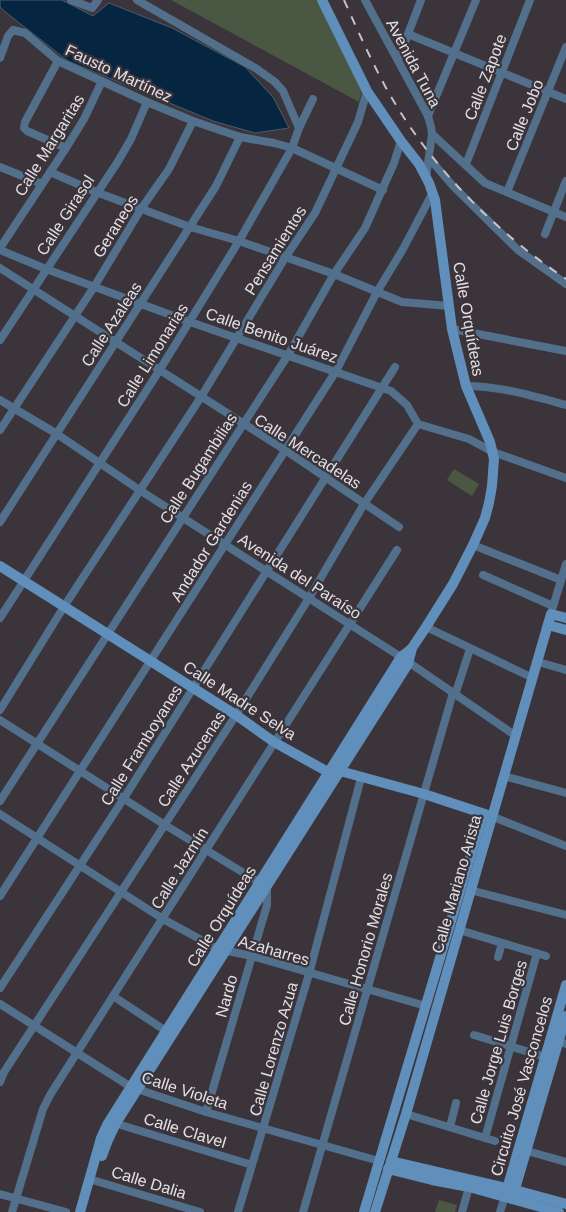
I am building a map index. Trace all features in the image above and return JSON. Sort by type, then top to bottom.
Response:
[{"type":"street","points":[[77,1],[92,8],[98,0]]},
{"type":"street","points":[[137,0],[250,65],[275,82],[283,91],[299,128]]},
{"type":"street","name":"Calle Orquídeas","points":[[313,805],[328,772],[453,584],[485,518],[493,472],[493,452],[466,386],[452,329],[435,200],[419,164],[367,91],[322,0]]},
{"type":"street","points":[[398,60],[421,0]]},
{"type":"street","points":[[428,116],[476,0]]},
{"type":"street","name":"Calle Zapote","points":[[466,164],[530,0]]},
{"type":"street","name":"Avenida Tuna","points":[[367,2],[428,116],[432,134],[486,183],[566,217]]},
{"type":"street","name":"Fausto Martínez","points":[[0,58],[8,36],[13,30],[25,33],[58,61],[193,121]]},
{"type":"street","points":[[408,34],[566,99]]},
{"type":"street","name":"Calle Jobo","points":[[507,192],[549,93],[566,47]]},
{"type":"street","points":[[58,61],[25,122],[24,128],[66,148]]},
{"type":"street","name":"Calle Margaritas","points":[[0,249],[84,119],[102,81]]},
{"type":"street","name":"Pensamientos","points":[[64,605],[141,491],[238,338],[285,258],[315,213],[358,122],[367,91]]},
{"type":"street","name":"Calle Limonarias","points":[[0,618],[159,371],[239,242],[292,148],[299,128],[314,100]]},
{"type":"street","name":"Calle Girasol","points":[[0,340],[131,139],[147,102]]},
{"type":"street","points":[[193,121],[240,137],[292,148],[384,190]]},
{"type":"street","name":"Geraneos","points":[[0,430],[94,287],[141,209],[169,169],[193,121]]},
{"type":"street","points":[[426,178],[432,134]]},
{"type":"street","name":"Calle Azaleas","points":[[0,522],[216,186],[240,137]]},
{"type":"street","name":"Calle Bugambilias","points":[[0,801],[288,355],[334,274],[365,228],[384,190],[401,141]]},
{"type":"street","points":[[429,158],[518,250],[566,284]]},
{"type":"street","points":[[0,167],[42,184]]},
{"type":"street","points":[[50,172],[141,209],[334,274],[376,292],[410,303],[449,306]]},
{"type":"street","points":[[545,234],[566,181]]},
{"type":"street","name":"Andador Gardenias","points":[[0,896],[336,371],[376,292],[404,250],[432,194]]},
{"type":"street","name":"Calle Benito Juárez","points":[[0,249],[46,269],[190,322],[383,388],[402,398],[418,424]]},
{"type":"street","name":"Calle Mercadelas","points":[[0,268],[327,477],[364,504],[399,526]]},
{"type":"street","points":[[452,329],[566,351]]},
{"type":"street","name":"Calle Framboyanes","points":[[0,988],[124,798],[395,367]]},
{"type":"street","points":[[466,386],[502,388],[566,405]]},
{"type":"street","name":"Avenida del Paraíso","points":[[0,400],[100,462],[141,491],[350,624],[516,736]]},
{"type":"street","points":[[418,424],[469,439],[493,452],[566,478]]},
{"type":"street","name":"Calle Azucenas","points":[[0,1082],[4,1072],[236,715],[309,598],[364,504],[418,424]]},
{"type":"street","points":[[473,545],[561,580]]},
{"type":"street","name":"Calle Jazmín","points":[[12,1212],[50,1095],[397,550]]},
{"type":"street","name":"Calle Mariano Arista","points":[[364,1212],[426,1006],[487,815],[504,776],[566,564]]},
{"type":"street","name":"Calle Madre Selva","points":[[0,566],[236,715],[274,742],[328,772]]},
{"type":"street","points":[[483,575],[566,618]]},
{"type":"street","points":[[0,710],[64,605]]},
{"type":"street","points":[[548,625],[566,630]]},
{"type":"street","points":[[426,627],[533,678]]},
{"type":"street","name":"Calle Honorio Morales","points":[[303,1212],[424,794],[454,694],[470,649]]},
{"type":"street","name":"Calle Orquídeas","points":[[86,1212],[101,1138],[264,885],[313,805],[340,771],[404,660]]},
{"type":"street","points":[[538,662],[566,670]]},
{"type":"street","points":[[0,720],[264,885]]},
{"type":"street","points":[[328,772],[340,771],[424,794],[487,815],[566,846]]},
{"type":"street","points":[[504,776],[566,793]]},
{"type":"street","name":"Calle Lorenzo Azua","points":[[238,1212],[309,974],[361,778]]},
{"type":"street","name":"Azaharres","points":[[0,814],[163,919],[222,950],[252,956],[309,974],[426,1006]]},
{"type":"street","name":"Calle Mariano Arista","points":[[375,1212],[406,1114],[459,930],[487,815]]},
{"type":"street","name":"Nardo","points":[[206,1112],[267,904],[264,885]]},
{"type":"street","points":[[470,890],[566,915]]},
{"type":"street","points":[[459,930],[546,956]]},
{"type":"street","points":[[498,957],[502,943]]},
{"type":"street","name":"Calle Orquídeas","points":[[134,1088],[166,1031],[222,950]]},
{"type":"street","name":"Calle Jorge Luis Borges","points":[[485,1138],[537,953]]},
{"type":"street","name":"Circuito José Vasconcelos","points":[[510,1193],[545,1057],[566,985]]},
{"type":"street","points":[[113,996],[166,1031]]},
{"type":"street","name":"Calle Violeta","points":[[0,1004],[76,1054],[134,1088],[206,1112],[379,1161]]},
{"type":"street","name":"Circuito José Vasconcelos","points":[[510,1193],[527,1150],[562,1043],[566,1016]]},
{"type":"street","points":[[474,1035],[545,1057]]},
{"type":"street","points":[[450,1127],[456,1103]]},
{"type":"street","points":[[406,1114],[495,1141]]},
{"type":"street","name":"Calle Clavel","points":[[113,1122],[252,1165]]},
{"type":"street","points":[[527,1150],[566,1162]]},
{"type":"street","points":[[390,1165],[566,1204]]},
{"type":"street","points":[[390,1165],[432,1180],[510,1193],[556,1212]]},
{"type":"street","name":"Calle Orquídeas","points":[[80,1212],[92,1180]]},
{"type":"street","name":"Calle Dalia","points":[[92,1180],[200,1212]]},
{"type":"street","points":[[462,1212],[469,1187]]},
{"type":"street","points":[[500,1212],[510,1193]]},
{"type":"street","points":[[0,1194],[66,1212]]},
{"type":"green space","points":[[171,0],[319,0],[363,86],[359,102]]},
{"type":"green space","points":[[454,469],[479,484],[472,496],[447,480]]},
{"type":"green space","points":[[439,1200],[457,1205],[455,1212],[435,1212]]},
{"type":"water","points":[[0,0],[62,0],[93,16],[109,3],[172,28],[245,67],[273,97],[289,128],[255,133],[213,121],[68,61],[4,11],[0,7]]},
{"type":"railway","points":[[344,0],[385,86],[421,142],[441,168],[488,217],[539,260],[566,279]]}]
